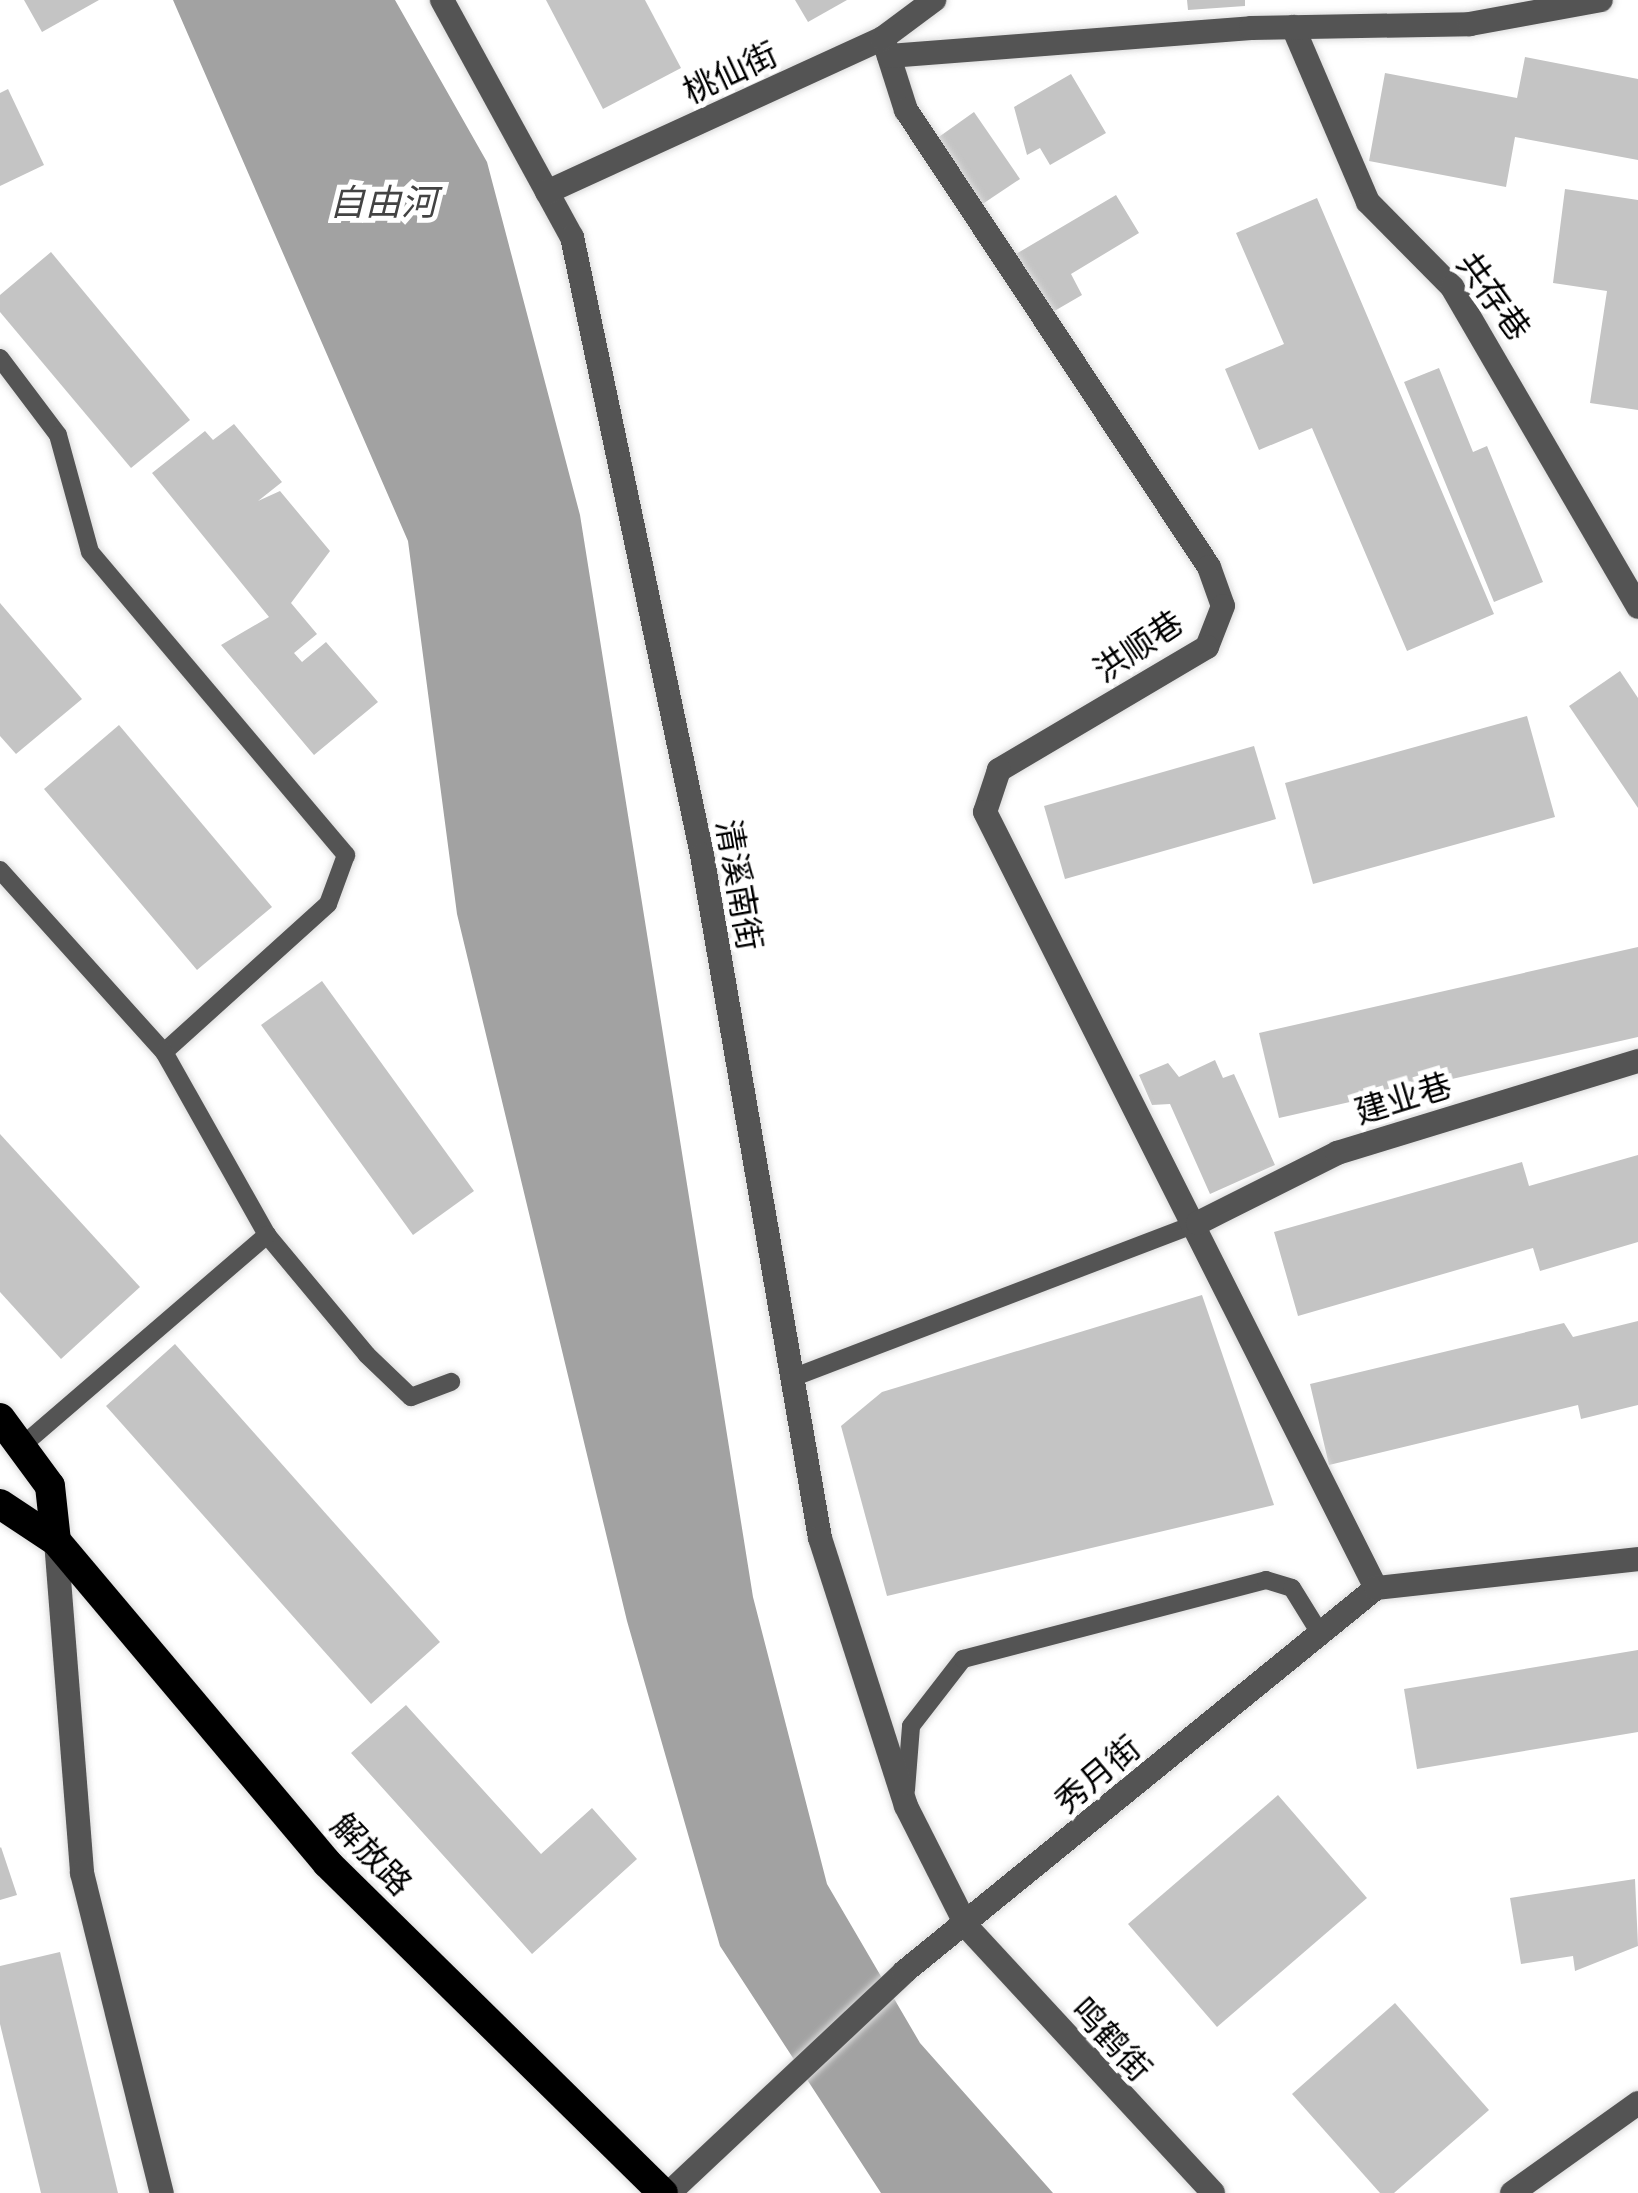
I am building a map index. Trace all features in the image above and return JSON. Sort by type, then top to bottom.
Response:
[{"type":"main road","points":[[0,1418],[24,1444],[50,1486],[56,1541]]},
{"type":"main road","name":"解放路","points":[[0,1504],[56,1541],[327,1863],[666,2193]]},
{"type":"street","name":"清溪南街","points":[[442,0],[572,237],[702,855],[820,1538],[906,1806]]},
{"type":"street","name":"桃仙街","points":[[547,192],[886,47],[934,0]]},
{"type":"street","points":[[886,47],[1293,27],[1470,24],[1601,0]]},
{"type":"street","name":"共存巷","points":[[1293,27],[1368,202],[1452,287],[1525,398],[1562,490],[1636,610]]},
{"type":"street","name":"洪顺巷","points":[[886,47],[906,110],[1210,567],[1223,606],[1207,646],[999,770],[985,812],[1198,1223],[1376,1588]]},
{"type":"street","name":"建业巷","points":[[1198,1223],[1337,1153],[1638,1061]]},
{"type":"street","points":[[56,1541],[82,1873],[162,2193]]},
{"type":"street","name":"秀月街","points":[[666,2193],[904,1972],[967,1927],[1318,1630],[1376,1588],[1638,1559]]},
{"type":"street","name":"鸣鹤街","points":[[906,1806],[967,1927],[1213,2193]]},
{"type":"street","points":[[1528,2187],[1638,2103]]},
{"type":"lane","points":[[0,358],[58,435],[90,552],[346,855],[328,904],[164,1052]]},
{"type":"lane","points":[[0,871],[164,1052],[267,1235],[411,1397],[451,1382]]},
{"type":"lane","points":[[792,1378],[1198,1223]]},
{"type":"lane","points":[[24,1444],[267,1235]]},
{"type":"lane","points":[[906,1806],[911,1726],[963,1660],[1267,1580],[1292,1588],[1318,1630]]},
{"type":"water","name":"自由河","points":[[173,0],[395,0],[487,162],[580,515],[753,1597],[827,1884],[920,2043],[1053,2193],[881,2193],[720,1946],[627,1621],[457,914],[408,541]]},
{"type":"building","points":[[24,0],[99,0],[42,32]]},
{"type":"building","points":[[546,0],[645,0],[681,68],[603,109]]},
{"type":"building","points":[[795,0],[847,0],[808,22]]},
{"type":"building","points":[[1187,0],[1245,0],[1245,6],[1188,10]]},
{"type":"building","points":[[1525,57],[1638,79],[1638,160],[1515,137],[1506,187],[1369,161],[1385,73],[1517,98]]},
{"type":"building","points":[[1071,74],[1106,133],[1050,165],[1040,148],[1027,155],[1014,107]]},
{"type":"building","points":[[8,89],[44,165],[0,186],[0,93]]},
{"type":"building","points":[[974,112],[1020,179],[981,205],[936,139]]},
{"type":"building","points":[[1565,189],[1638,200],[1638,410],[1590,403],[1607,291],[1553,283]]},
{"type":"building","points":[[1116,195],[1139,233],[1071,274],[1082,295],[1051,313],[1016,254]]},
{"type":"building","points":[[1317,198],[1494,614],[1407,651],[1312,428],[1259,450],[1225,369],[1284,344],[1236,233]]},
{"type":"building","points":[[51,252],[190,420],[131,468],[0,312],[0,295]]},
{"type":"building","points":[[1439,368],[1473,452],[1487,446],[1543,582],[1494,602],[1404,382]]},
{"type":"building","points":[[234,424],[282,482],[258,501],[280,491],[330,551],[291,603],[317,634],[294,653],[302,662],[326,642],[378,702],[314,755],[221,645],[269,617],[152,473],[205,431],[213,440]]},
{"type":"building","points":[[0,603],[82,699],[16,754],[0,736]]},
{"type":"building","points":[[1620,671],[1638,698],[1638,808],[1569,706]]},
{"type":"building","points":[[1527,716],[1555,817],[1313,884],[1285,783]]},
{"type":"building","points":[[119,725],[272,907],[197,970],[44,789]]},
{"type":"building","points":[[1254,746],[1276,819],[1065,879],[1044,806]]},
{"type":"building","points":[[1638,947],[1638,1037],[1279,1118],[1259,1033]]},
{"type":"building","points":[[322,981],[474,1191],[413,1235],[261,1025]]},
{"type":"building","points":[[1215,1060],[1223,1078],[1234,1074],[1275,1165],[1210,1194],[1170,1104],[1152,1105],[1139,1075],[1168,1063],[1179,1077]]},
{"type":"building","points":[[0,1134],[140,1287],[61,1359],[0,1292]]},
{"type":"building","points":[[1638,1155],[1638,1242],[1540,1271],[1533,1248],[1298,1316],[1274,1232],[1522,1162],[1529,1186]]},
{"type":"building","points":[[1202,1295],[1274,1505],[887,1596],[841,1426],[882,1392]]},
{"type":"building","points":[[1638,1321],[1638,1405],[1581,1419],[1578,1405],[1329,1465],[1310,1384],[1564,1323],[1573,1337]]},
{"type":"building","points":[[175,1344],[440,1642],[371,1704],[106,1406]]},
{"type":"building","points":[[1638,1650],[1638,1732],[1417,1769],[1404,1689]]},
{"type":"building","points":[[406,1705],[541,1854],[592,1808],[637,1859],[532,1954],[351,1753]]},
{"type":"building","points":[[1278,1795],[1367,1898],[1217,2027],[1128,1924]]},
{"type":"building","points":[[0,1848],[17,1895],[0,1900]]},
{"type":"building","points":[[1635,1879],[1638,1946],[1575,1971],[1573,1956],[1521,1964],[1510,1898]]},
{"type":"building","points":[[60,1952],[118,2193],[41,2193],[0,2024],[0,1966]]},
{"type":"building","points":[[1395,2003],[1489,2110],[1394,2193],[1380,2193],[1292,2094]]}]
